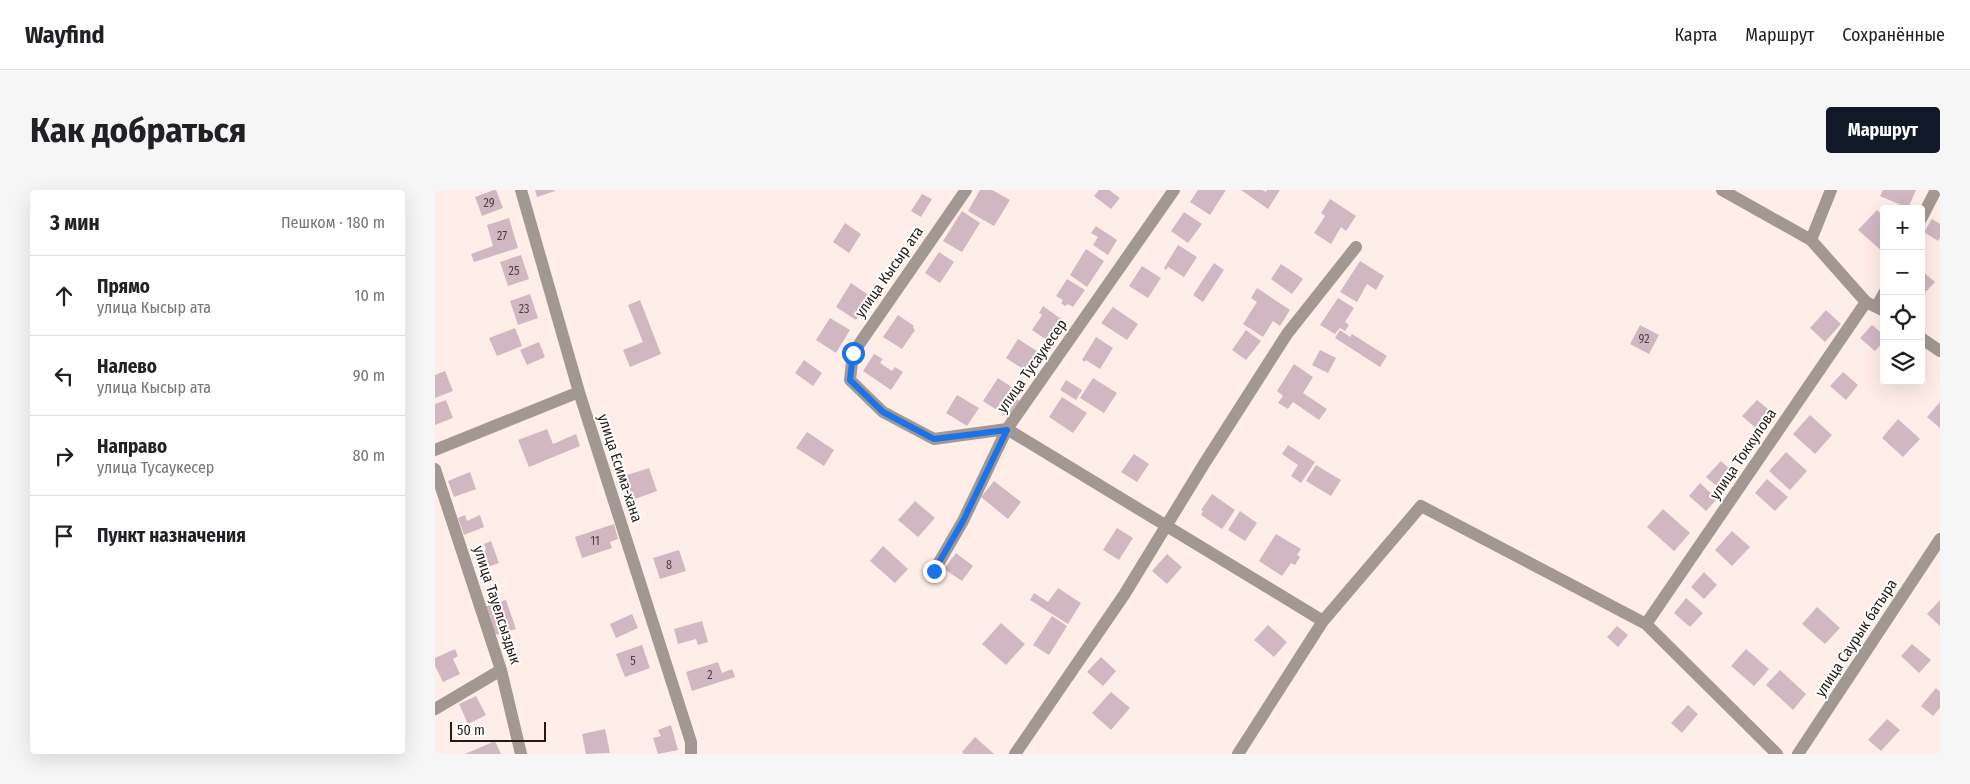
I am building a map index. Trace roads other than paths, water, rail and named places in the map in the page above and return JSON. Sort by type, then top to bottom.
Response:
[{"type":"street","name":"улица Есима-хана","points":[[521,190],[579,392],[691,742],[691,754]]},
{"type":"street","name":"улица Кысыр ата","points":[[966,190],[853,353],[850,380],[883,412],[934,439],[1007,430]]},
{"type":"street","name":"улица Тусаукесер","points":[[934,571],[963,521],[1007,430],[1174,190]]},
{"type":"street","points":[[1721,190],[1811,240],[1876,306]]},
{"type":"street","points":[[1811,240],[1831,190]]},
{"type":"street","points":[[1925,211],[1936,190]]},
{"type":"street","points":[[1015,754],[1124,595],[1287,334],[1356,247]]},
{"type":"street","name":"улица Токкулова","points":[[1646,624],[1883,295]]},
{"type":"street","points":[[1924,340],[1940,351]]},
{"type":"street","points":[[435,450],[579,392]]},
{"type":"street","points":[[1007,430],[1323,621]]},
{"type":"street","name":"улица Тауелсыздык","points":[[435,468],[501,670],[521,754]]},
{"type":"street","points":[[1238,754],[1323,621],[1421,506],[1646,624],[1777,754]]},
{"type":"street","name":"улица Саурык батыра","points":[[1799,754],[1940,539]]},
{"type":"street","points":[[435,709],[501,670]]}]
